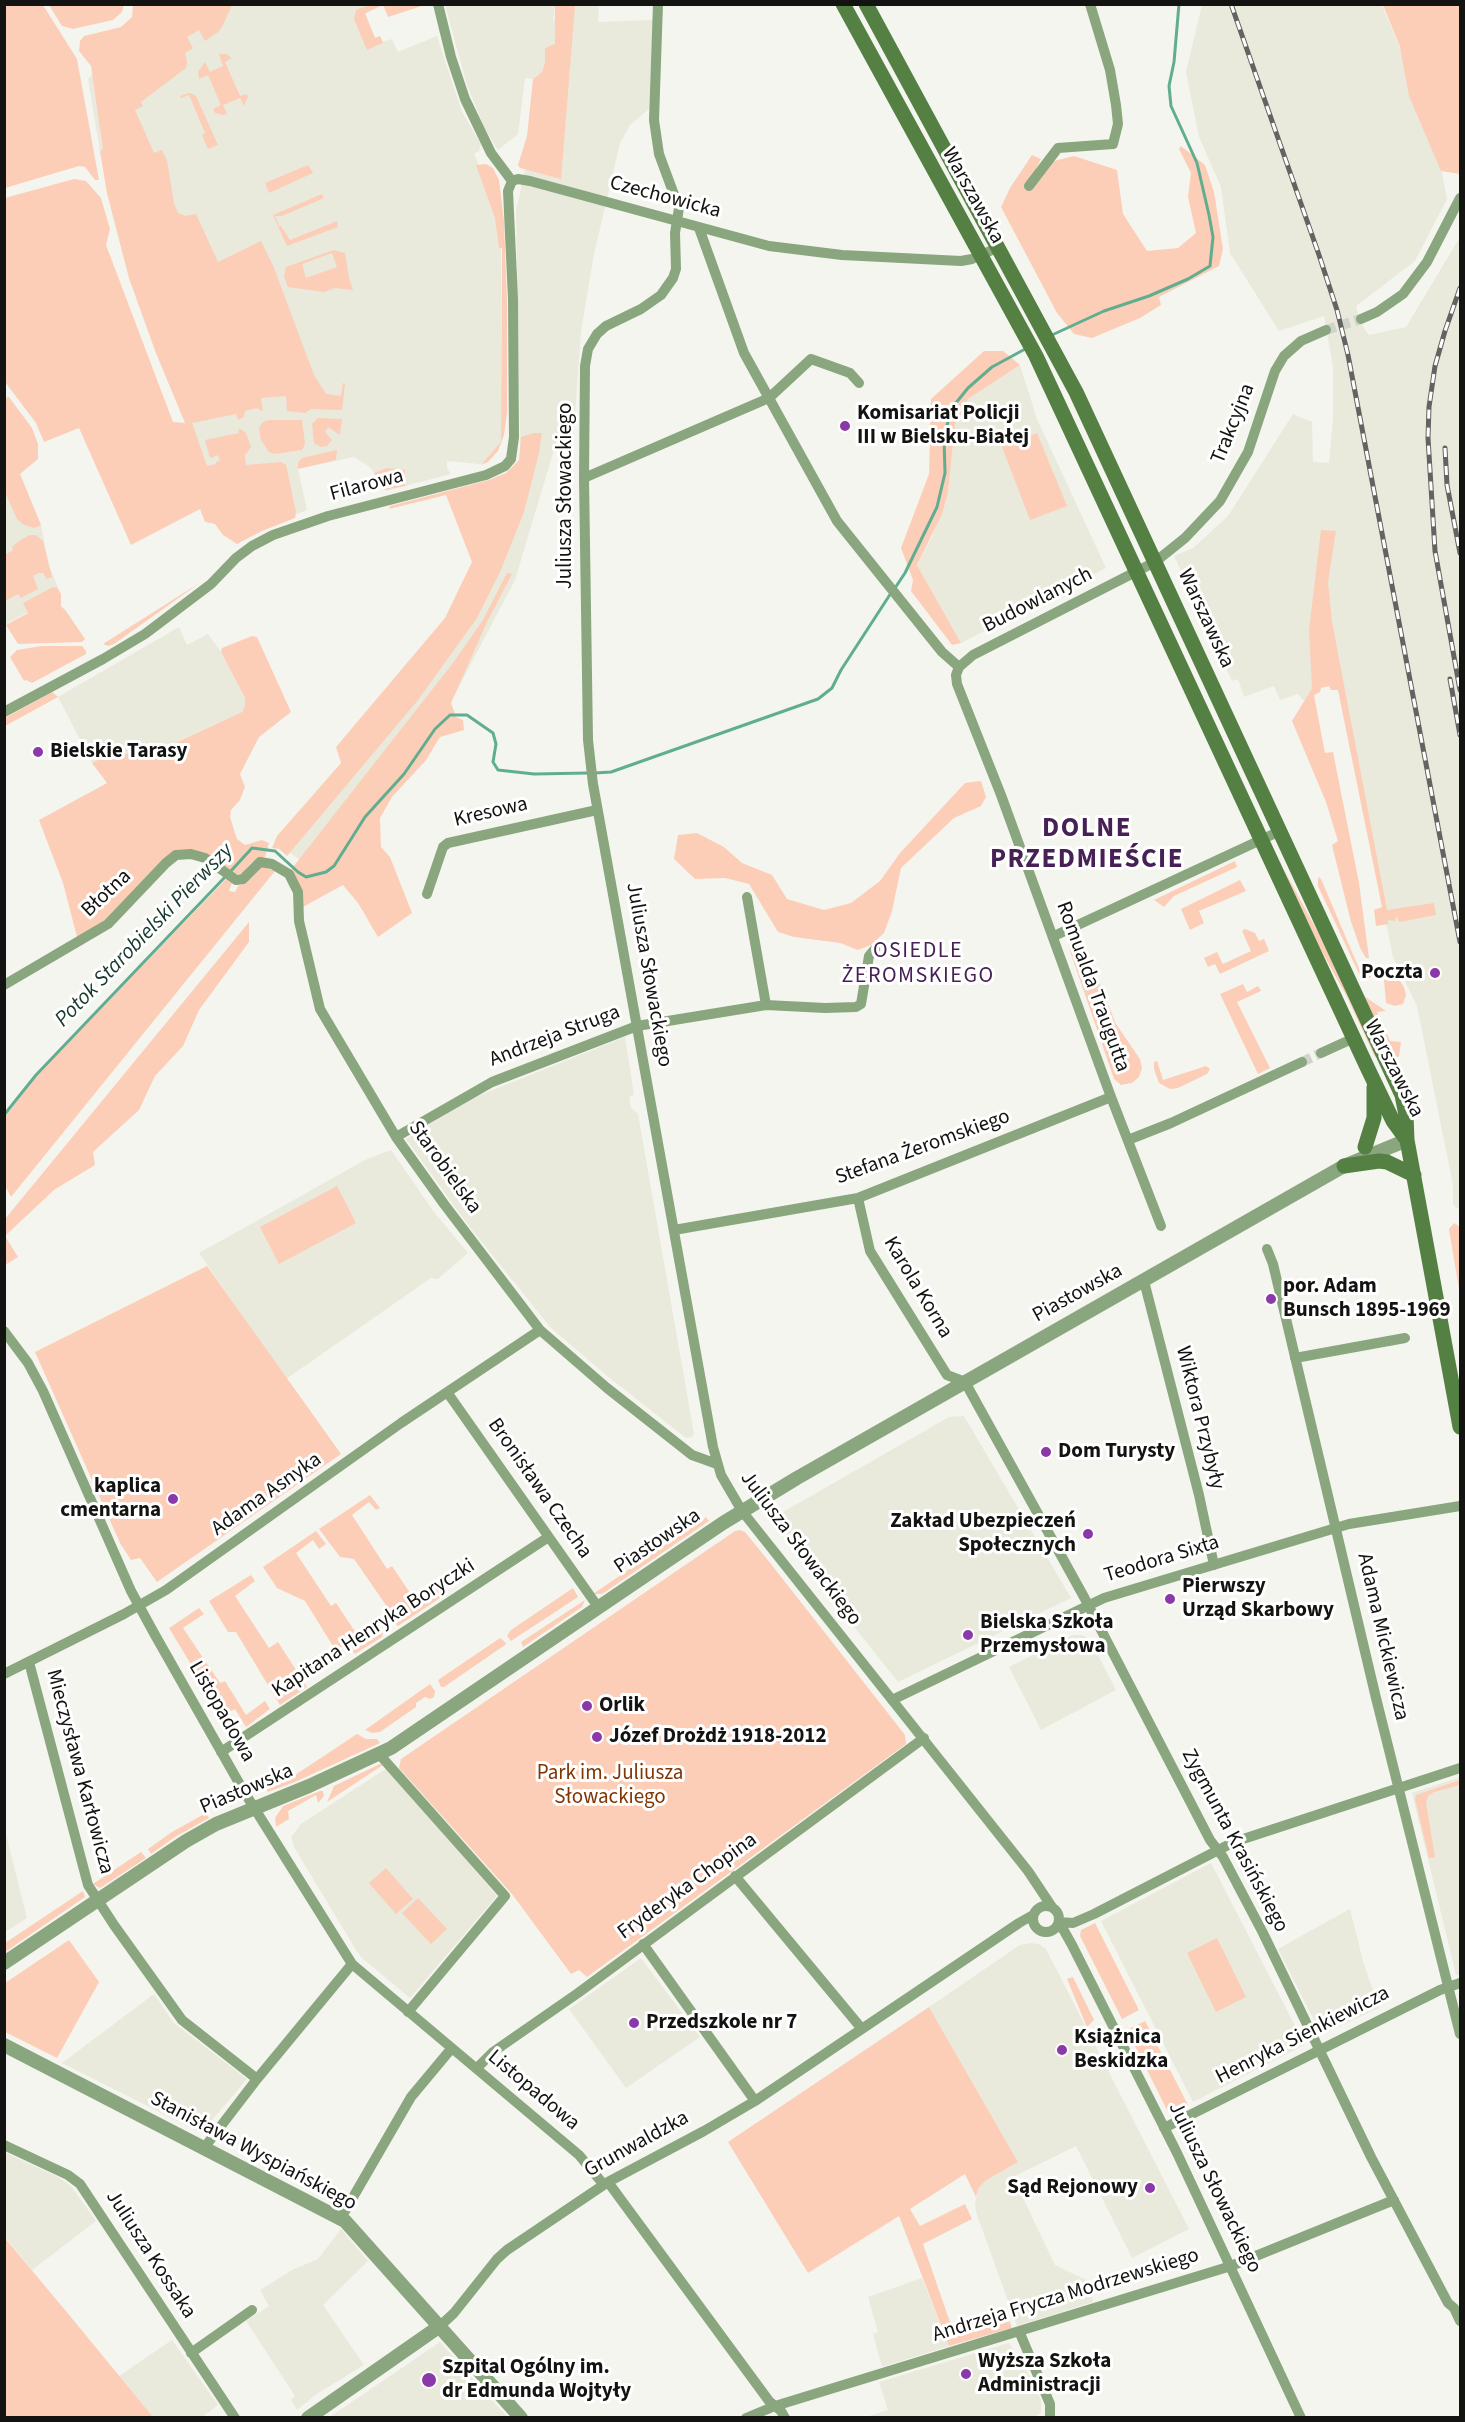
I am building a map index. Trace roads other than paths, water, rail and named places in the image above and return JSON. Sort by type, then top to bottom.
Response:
[{"type":"main road","name":"Warszawska","points":[[843,4],[1033,350],[1374,1081],[1394,1121],[1407,1140]]},
{"type":"main road","name":"Warszawska","points":[[866,4],[1050,342],[1155,562],[1402,1095],[1407,1140]]},
{"type":"main road","points":[[1365,1147],[1374,1118],[1374,1081]]},
{"type":"main road","points":[[1407,1140],[1461,1427]]},
{"type":"main road","points":[[1344,1166],[1387,1162],[1414,1175]]},
{"type":"street","points":[[438,4],[451,57],[468,107],[491,153],[512,181]]},
{"type":"street","name":"Juliusza Słowackiego","points":[[658,4],[654,120],[658,154],[679,208],[675,233],[676,269],[668,286],[652,302],[606,326],[597,334],[588,349],[585,366],[584,478],[590,761],[592,784],[717,1464],[725,1485],[742,1511],[883,1690],[924,1738],[1039,1886],[1052,1907]]},
{"type":"street","points":[[1029,186],[1058,148],[1113,144],[1118,124],[1114,93],[1105,51],[1089,4]]},
{"type":"street","name":"Czechowicka","points":[[512,181],[518,179],[530,181],[769,246],[842,255],[961,261],[981,256],[999,247]]},
{"type":"street","name":"Filarowa","points":[[4,712],[103,659],[144,633],[211,584],[236,558],[273,535],[328,516],[486,475],[505,466],[511,459],[514,437],[513,299],[508,191],[512,181]]},
{"type":"street","points":[[1361,319],[1377,312],[1403,294],[1427,262],[1461,198]]},
{"type":"street","points":[[699,228],[744,353],[837,521],[942,652],[959,667]]},
{"type":"street","name":"Trakcyjna","points":[[1155,562],[1185,538],[1220,501],[1248,452],[1275,371],[1284,356],[1301,341],[1326,330]]},
{"type":"street","points":[[584,478],[769,399],[811,359],[850,373],[859,383]]},
{"type":"street","name":"Warszawska","points":[[1137,572],[1155,562]]},
{"type":"street","name":"Budowlanych","points":[[959,667],[973,655],[1137,572]]},
{"type":"street","name":"Romualda Traugutta","points":[[959,667],[956,675],[957,684],[1054,936],[1111,1097],[1161,1226]]},
{"type":"street","name":"Kresowa","points":[[427,894],[443,847],[448,843],[597,810]]},
{"type":"street","points":[[1054,936],[1280,831]]},
{"type":"street","name":"Błotna","points":[[4,985],[108,924],[172,857],[185,853],[197,855],[226,874]]},
{"type":"street","name":"Starobielska","points":[[226,874],[240,880],[254,866],[267,862],[293,879],[297,892],[299,921],[320,1009],[396,1137],[540,1330],[607,1388],[692,1455],[717,1464]]},
{"type":"street","points":[[747,897],[766,1005]]},
{"type":"street","name":"Andrzeja Struga","points":[[396,1137],[492,1082],[637,1026],[766,1005],[856,1007],[861,1004],[869,956],[874,949]]},
{"type":"street","points":[[1321,1053],[1354,1038]]},
{"type":"street","points":[[1128,1140],[1302,1062]]},
{"type":"street","name":"Stefana Żeromskiego","points":[[674,1230],[858,1198],[1111,1097]]},
{"type":"street","points":[[1365,1147],[1378,1143],[1407,1140]]},
{"type":"street","name":"Piastowska","points":[[4,1963],[96,1900],[216,1824],[379,1754],[742,1511],[1344,1166],[1407,1140]]},
{"type":"street","name":"Piastowska","points":[[1344,1166],[1365,1147]]},
{"type":"street","name":"Karola Korna","points":[[858,1198],[870,1251],[947,1375],[965,1382]]},
{"type":"street","name":"Adama Mickiewicza","points":[[1267,1249],[1273,1264],[1398,1787],[1461,2034]]},
{"type":"street","name":"Wiktora Przybyły","points":[[1144,1281],[1199,1495],[1214,1564]]},
{"type":"street","name":"Adama Asnyka","points":[[4,1674],[166,1590],[447,1392],[540,1330]]},
{"type":"street","name":"Listopadowa","points":[[4,1331],[28,1363],[43,1391],[139,1606],[221,1752],[352,1964],[579,2155],[606,2184],[785,2418]]},
{"type":"street","points":[[1295,1358],[1405,1338]]},
{"type":"street","name":"Zygmunta Krasińskiego","points":[[965,1382],[1088,1604],[1180,1783],[1217,1850],[1224,1857],[1394,2200],[1448,2303],[1457,2306],[1461,2321]]},
{"type":"street","name":"Bronisława Czecha","points":[[447,1392],[547,1538],[598,1607]]},
{"type":"street","name":"Teodora Sixta","points":[[892,1700],[1088,1604],[1335,1528],[1461,1506]]},
{"type":"street","name":"Kapitana Henryka Boryczki","points":[[221,1752],[547,1538]]},
{"type":"street","name":"Mieczysława Karłowicza","points":[[29,1662],[88,1885],[96,1900],[182,2020],[257,2079]]},
{"type":"street","name":"Fryderyka Chopina","points":[[477,2068],[493,2052],[924,1738]]},
{"type":"street","points":[[379,1754],[505,1896],[408,2012]]},
{"type":"street","points":[[1039,1886],[1035,1928],[1044,1932],[1056,1926],[1080,1920],[1162,1881],[1234,1842],[1461,1768]]},
{"type":"street","points":[[735,1876],[862,2029]]},
{"type":"street","points":[[1036,1912],[1052,1907],[1058,1914],[1056,1926]]},
{"type":"street","name":"Grunwaldzka","points":[[308,2418],[440,2326],[454,2313],[497,2259],[507,2250],[606,2184],[705,2131],[755,2101],[1036,1912]]},
{"type":"street","points":[[1072,1945],[1075,1928],[1080,1920]]},
{"type":"street","name":"Juliusza Słowackiego","points":[[1056,1926],[1063,1929],[1072,1945],[1164,2128],[1301,2418]]},
{"type":"street","name":"Grunwaldzka","points":[[1007,1932],[1035,1928]]},
{"type":"street","points":[[643,1944],[755,2101]]},
{"type":"street","points":[[204,2148],[257,2079],[352,1964]]},
{"type":"street","name":"Henryka Sienkiewicza","points":[[1164,2128],[1318,2050],[1448,1987],[1461,1983]]},
{"type":"street","name":"Stanisława Wyspiańskiego","points":[[4,2045],[342,2218],[521,2418]]},
{"type":"street","points":[[342,2218],[411,2097],[451,2049]]},
{"type":"street","name":"Juliusza Kossaka","points":[[4,2145],[68,2175],[80,2184],[235,2418]]},
{"type":"street","name":"Andrzeja Frycza Modrzewskiego","points":[[746,2418],[775,2406],[1231,2266],[1394,2200]]},
{"type":"street","points":[[191,2353],[252,2310]]},
{"type":"street","points":[[1019,2331],[1050,2404],[1050,2418]]},
{"type":"waterway","name":"Potok Starobielski Pierwszy","points":[[1052,335],[1104,311],[1149,296],[1188,279],[1210,266],[1213,237],[1197,163],[1171,106],[1169,86],[1174,62],[1179,4]]},
{"type":"waterway","name":"Potok Starobielski Pierwszy","points":[[895,588],[905,573],[937,507],[945,473],[944,438],[951,409],[968,388],[992,367],[1027,348]]},
{"type":"waterway","name":"Potok Starobielski Pierwszy","points":[[595,773],[611,772],[818,699],[832,688],[841,670],[891,593]]},
{"type":"waterway","name":"Potok Starobielski Pierwszy","points":[[230,872],[252,848],[275,851],[306,877],[326,872],[334,866],[365,817],[404,774],[435,729],[450,715],[467,715],[493,733],[496,744],[493,762],[498,770],[534,774],[588,773]]},
{"type":"waterway","name":"Potok Starobielski Pierwszy","points":[[4,1115],[36,1075],[225,877]]},
{"type":"tunnel","points":[[1326,330],[1361,319]]},
{"type":"tunnel","points":[[1302,1062],[1321,1053]]},
{"type":"railway","points":[[1231,4],[1319,255],[1337,310],[1348,355],[1460,942]]},
{"type":"railway","points":[[1460,288],[1435,366],[1429,407],[1428,438],[1435,551],[1460,690]]},
{"type":"railway","points":[[1445,448],[1447,485],[1460,553]]},
{"type":"railway","points":[[1450,679],[1460,735]]},
{"type":"place","name":"Komisariat Policji III w Bielsku-Białej","points":[[845,426]]},
{"type":"place","name":"Bielskie Tarasy","points":[[38,752]]},
{"type":"place","name":"Poczta","points":[[1435,973]]},
{"type":"place","name":"por. Adam Bunsch 1895-1969","points":[[1271,1299]]},
{"type":"place","name":"Dom Turysty","points":[[1046,1452]]},
{"type":"place","name":"kaplica cmentarna","points":[[173,1499]]},
{"type":"place","name":"Zakład Ubezpieczeń Społecznych","points":[[1088,1534]]},
{"type":"place","name":"Pierwszy Urząd Skarbowy","points":[[1170,1599]]},
{"type":"place","name":"Bielska Szkoła Przemysłowa","points":[[968,1635]]},
{"type":"place","name":"Orlik","points":[[587,1706]]},
{"type":"place","name":"Józef Drożdż 1918-2012","points":[[597,1737]]},
{"type":"place","name":"Przedszkole nr 7","points":[[634,2023]]},
{"type":"place","name":"Książnica Beskidzka","points":[[1062,2050]]},
{"type":"place","name":"Sąd Rejonowy","points":[[1150,2188]]},
{"type":"place","name":"Wyższa Szkoła Administracji","points":[[966,2374]]},
{"type":"place","name":"Szpital Ogólny im. dr Edmunda Wojtyły","points":[[429,2380]]},
{"type":"district","name":"DOLNE PRZEDMIEŚCIE","points":[[1087,846]]},
{"type":"district","name":"OSIEDLE ŻEROMSKIEGO","points":[[918,964]]},
{"type":"park label","name":"Park im. Juliusza Słowackiego","points":[[610,1786]]}]
